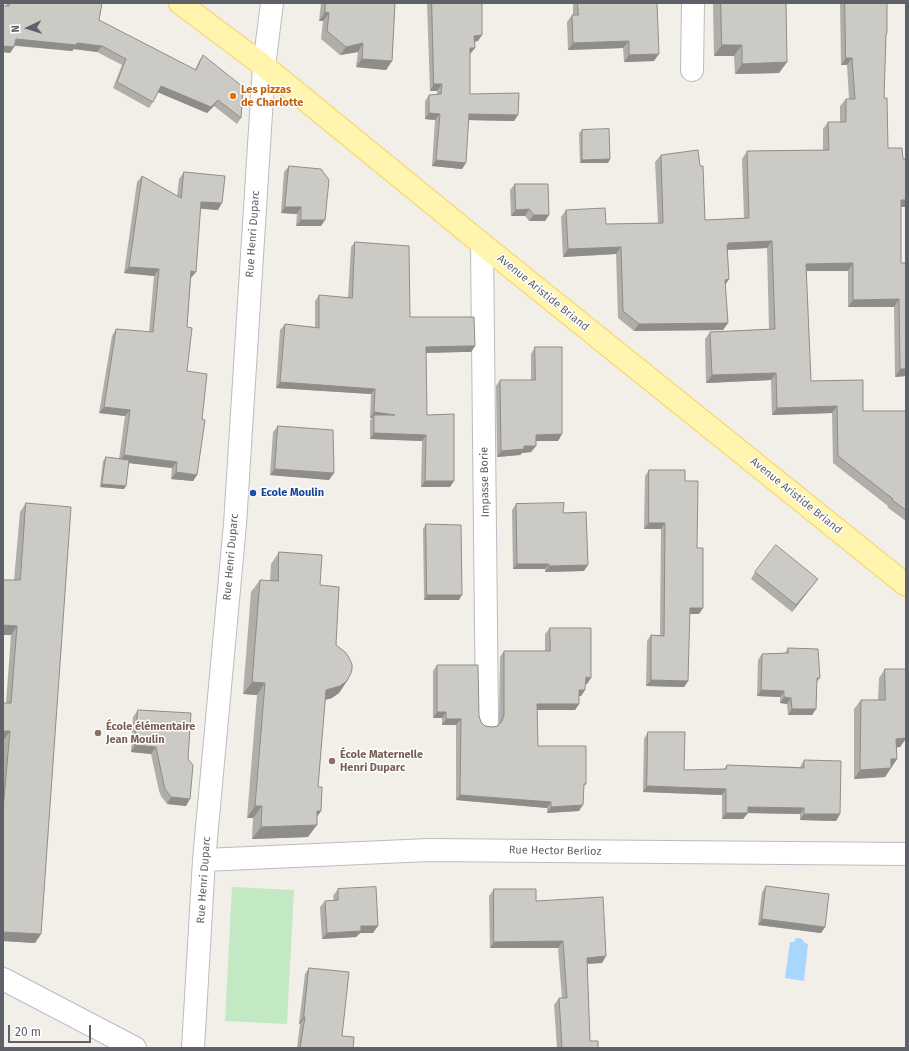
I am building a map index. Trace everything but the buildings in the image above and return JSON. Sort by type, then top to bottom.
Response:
[{"type":"main road","name":"Avenue Aristide Briand","points":[[180,3],[264,66],[482,244],[906,585]]},
{"type":"street","name":"Rue Henri Duparc","points":[[193,1048],[204,860],[235,524],[264,66],[272,3]]},
{"type":"street","points":[[692,70],[693,3]]},
{"type":"street","name":"Impasse Borie","points":[[482,244],[488,720]]},
{"type":"street","name":"Rue Hector Berlioz","points":[[204,860],[429,850],[906,854]]},
{"type":"street","points":[[3,979],[135,1048]]},
{"type":"green space","points":[[232,887],[294,890],[287,1024],[225,1021]]},
{"type":"water","points":[[796,938],[800,938],[808,944],[804,981],[785,978],[790,942],[794,942]]},
{"type":"place","name":"Les pizzas de Charlotte","points":[[233,96]]},
{"type":"place","name":"Ecole Moulin","points":[[253,493]]},
{"type":"place","name":"École élémentaire Jean Moulin","points":[[98,733]]},
{"type":"place","name":"École Maternelle Henri Duparc","points":[[332,761]]}]
